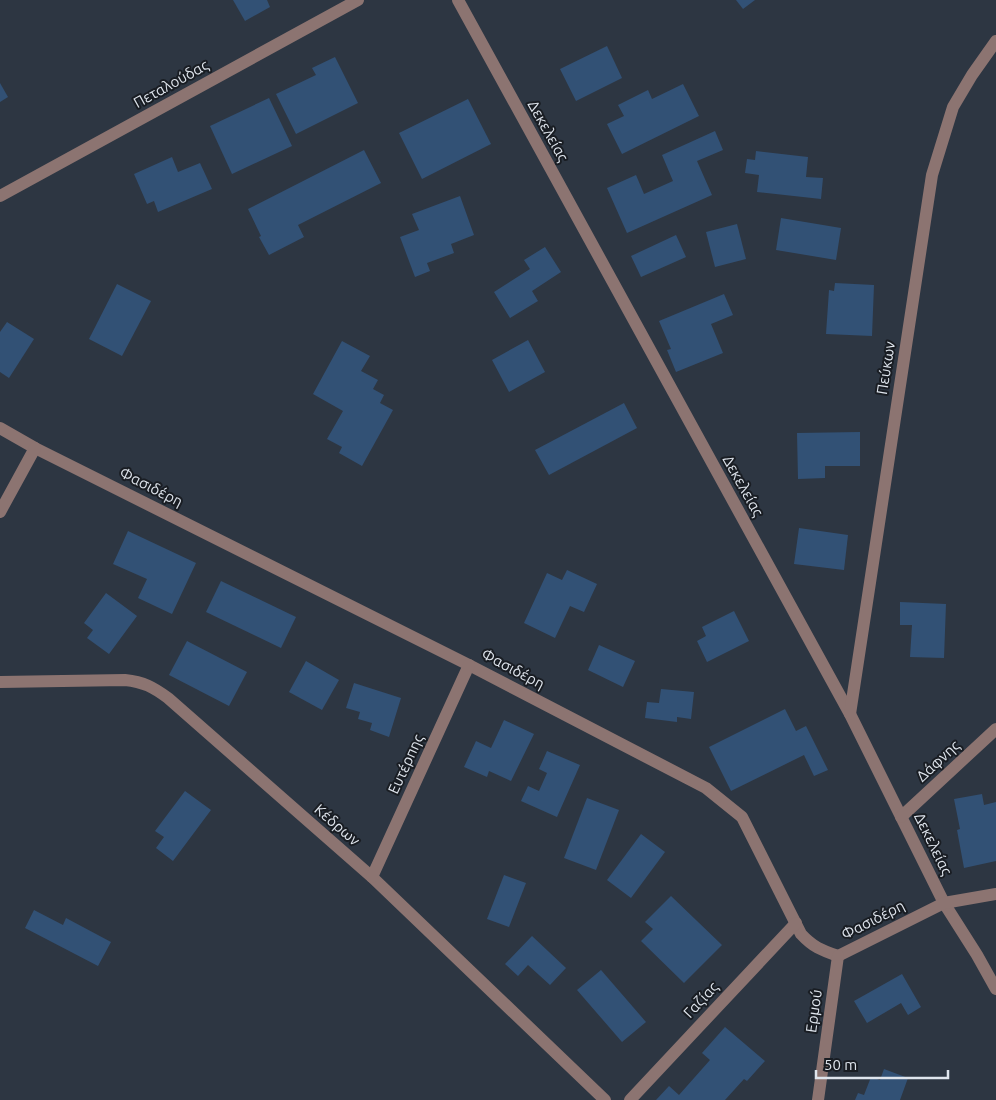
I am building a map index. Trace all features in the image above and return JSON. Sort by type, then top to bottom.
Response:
[{"type":"street","name":"Πεταλούδας","points":[[0,196],[358,0]]},
{"type":"street","name":"Δεκελείας","points":[[458,0],[850,714],[944,902],[996,989]]},
{"type":"street","name":"Πεύκων","points":[[850,714],[932,175],[953,107],[972,75],[996,41]]},
{"type":"street","name":"Φασιδέρη","points":[[0,428],[35,448],[469,665],[706,788],[742,817],[801,934],[811,945],[820,950],[838,956],[944,902],[996,894]]},
{"type":"street","points":[[0,512],[35,448]]},
{"type":"street","name":"Ευτέρπης","points":[[372,877],[469,665]]},
{"type":"street","name":"Κέδρων","points":[[0,682],[124,680],[138,682],[154,688],[372,877],[605,1100]]},
{"type":"street","name":"Δάφνης","points":[[901,817],[996,729]]},
{"type":"street","name":"Γαζίας","points":[[630,1100],[796,923]]},
{"type":"street","name":"Ερμού","points":[[818,1100],[838,956]]},
{"type":"building","points":[[233,0],[267,0],[270,7],[245,21]]},
{"type":"building","points":[[736,0],[755,0],[743,9]]},
{"type":"building","points":[[607,46],[622,78],[576,101],[560,69]]},
{"type":"building","points":[[335,57],[358,103],[296,134],[276,94],[316,75],[312,68]]},
{"type":"building","points":[[0,83],[8,97],[0,102]]},
{"type":"building","points":[[683,84],[699,116],[622,154],[607,124],[624,116],[618,105],[648,90],[652,99]]},
{"type":"building","points":[[269,98],[292,146],[232,174],[210,126]]},
{"type":"building","points":[[468,99],[491,144],[422,179],[399,133]]},
{"type":"building","points":[[715,131],[723,150],[697,161],[712,195],[627,233],[607,188],[636,175],[644,194],[673,181],[662,155]]},
{"type":"building","points":[[364,150],[381,183],[298,225],[304,237],[269,255],[259,237],[261,236],[248,209]]},
{"type":"building","points":[[756,151],[808,157],[806,177],[823,178],[821,199],[757,192],[759,175],[745,173],[747,159],[755,160]]},
{"type":"building","points":[[172,157],[178,172],[200,163],[212,189],[158,212],[154,201],[147,204],[134,174]]},
{"type":"building","points":[[460,196],[474,235],[451,244],[454,253],[427,263],[430,271],[415,277],[400,237],[419,230],[412,214]]},
{"type":"building","points":[[781,218],[841,228],[836,260],[776,250]]},
{"type":"building","points":[[737,224],[746,259],[715,267],[706,232]]},
{"type":"building","points":[[676,235],[686,257],[641,277],[631,256]]},
{"type":"building","points":[[545,247],[561,272],[532,291],[538,301],[510,318],[494,292],[530,269],[524,260]]},
{"type":"building","points":[[835,283],[874,285],[872,336],[826,334],[829,290],[834,291]]},
{"type":"building","points":[[117,284],[151,301],[122,356],[89,339]]},
{"type":"building","points":[[724,294],[733,315],[711,324],[723,353],[676,372],[667,350],[671,349],[659,321]]},
{"type":"building","points":[[7,322],[34,339],[9,378],[0,372],[0,332]]},
{"type":"building","points":[[528,340],[545,372],[509,392],[492,360]]},
{"type":"building","points":[[342,341],[370,356],[361,371],[378,380],[373,389],[384,395],[380,403],[393,410],[362,466],[339,453],[342,447],[327,439],[343,411],[313,394]]},
{"type":"building","points":[[624,403],[637,428],[549,475],[535,450]]},
{"type":"building","points":[[860,432],[860,466],[825,466],[825,478],[798,479],[797,433]]},
{"type":"building","points":[[799,528],[848,535],[844,570],[794,564]]},
{"type":"building","points":[[128,531],[196,563],[172,614],[138,598],[147,579],[113,564]]},
{"type":"building","points":[[567,570],[597,584],[584,612],[570,606],[555,638],[524,623],[547,573],[562,580]]},
{"type":"building","points":[[221,581],[296,617],[281,648],[206,612]]},
{"type":"building","points":[[106,593],[137,616],[109,654],[87,638],[93,630],[84,623]]},
{"type":"building","points":[[900,602],[946,604],[944,658],[910,657],[912,625],[900,625]]},
{"type":"building","points":[[734,611],[749,641],[707,662],[697,641],[706,636],[702,627]]},
{"type":"building","points":[[187,641],[247,672],[229,706],[169,675]]},
{"type":"building","points":[[599,645],[635,661],[623,687],[588,670]]},
{"type":"building","points":[[306,661],[339,680],[322,710],[289,692]]},
{"type":"building","points":[[354,683],[401,698],[389,737],[370,730],[372,723],[358,719],[360,712],[346,708]]},
{"type":"building","points":[[661,689],[694,692],[691,719],[677,717],[677,722],[645,718],[647,702],[659,703]]},
{"type":"building","points":[[785,709],[796,731],[806,726],[828,770],[814,776],[804,755],[731,791],[709,747]]},
{"type":"building","points":[[504,720],[534,734],[511,781],[489,771],[487,777],[464,767],[476,741],[491,748]]},
{"type":"building","points":[[547,751],[580,765],[557,817],[521,801],[528,786],[539,791],[547,773],[539,769]]},
{"type":"building","points":[[185,791],[211,810],[173,861],[156,848],[164,837],[155,831]]},
{"type":"building","points":[[982,794],[984,805],[996,802],[996,861],[964,868],[957,830],[960,829],[954,799]]},
{"type":"building","points":[[587,798],[619,810],[596,870],[564,858]]},
{"type":"building","points":[[641,834],[665,852],[631,898],[607,880]]},
{"type":"building","points":[[504,875],[526,883],[509,927],[487,919]]},
{"type":"building","points":[[671,896],[722,945],[684,983],[641,941],[653,929],[645,922]]},
{"type":"building","points":[[34,910],[63,925],[66,918],[111,942],[98,966],[25,928]]},
{"type":"building","points":[[532,936],[566,968],[550,985],[528,965],[518,976],[505,964]]},
{"type":"building","points":[[601,970],[646,1022],[622,1042],[577,990]]},
{"type":"building","points":[[902,974],[921,1007],[908,1015],[901,1003],[867,1023],[854,1001]]},
{"type":"building","points":[[725,1027],[765,1061],[747,1081],[744,1079],[725,1100],[656,1100],[669,1086],[679,1095],[710,1060],[702,1053]]},
{"type":"building","points":[[884,1069],[908,1078],[900,1100],[855,1100],[858,1093],[864,1095],[871,1077],[880,1080]]}]
